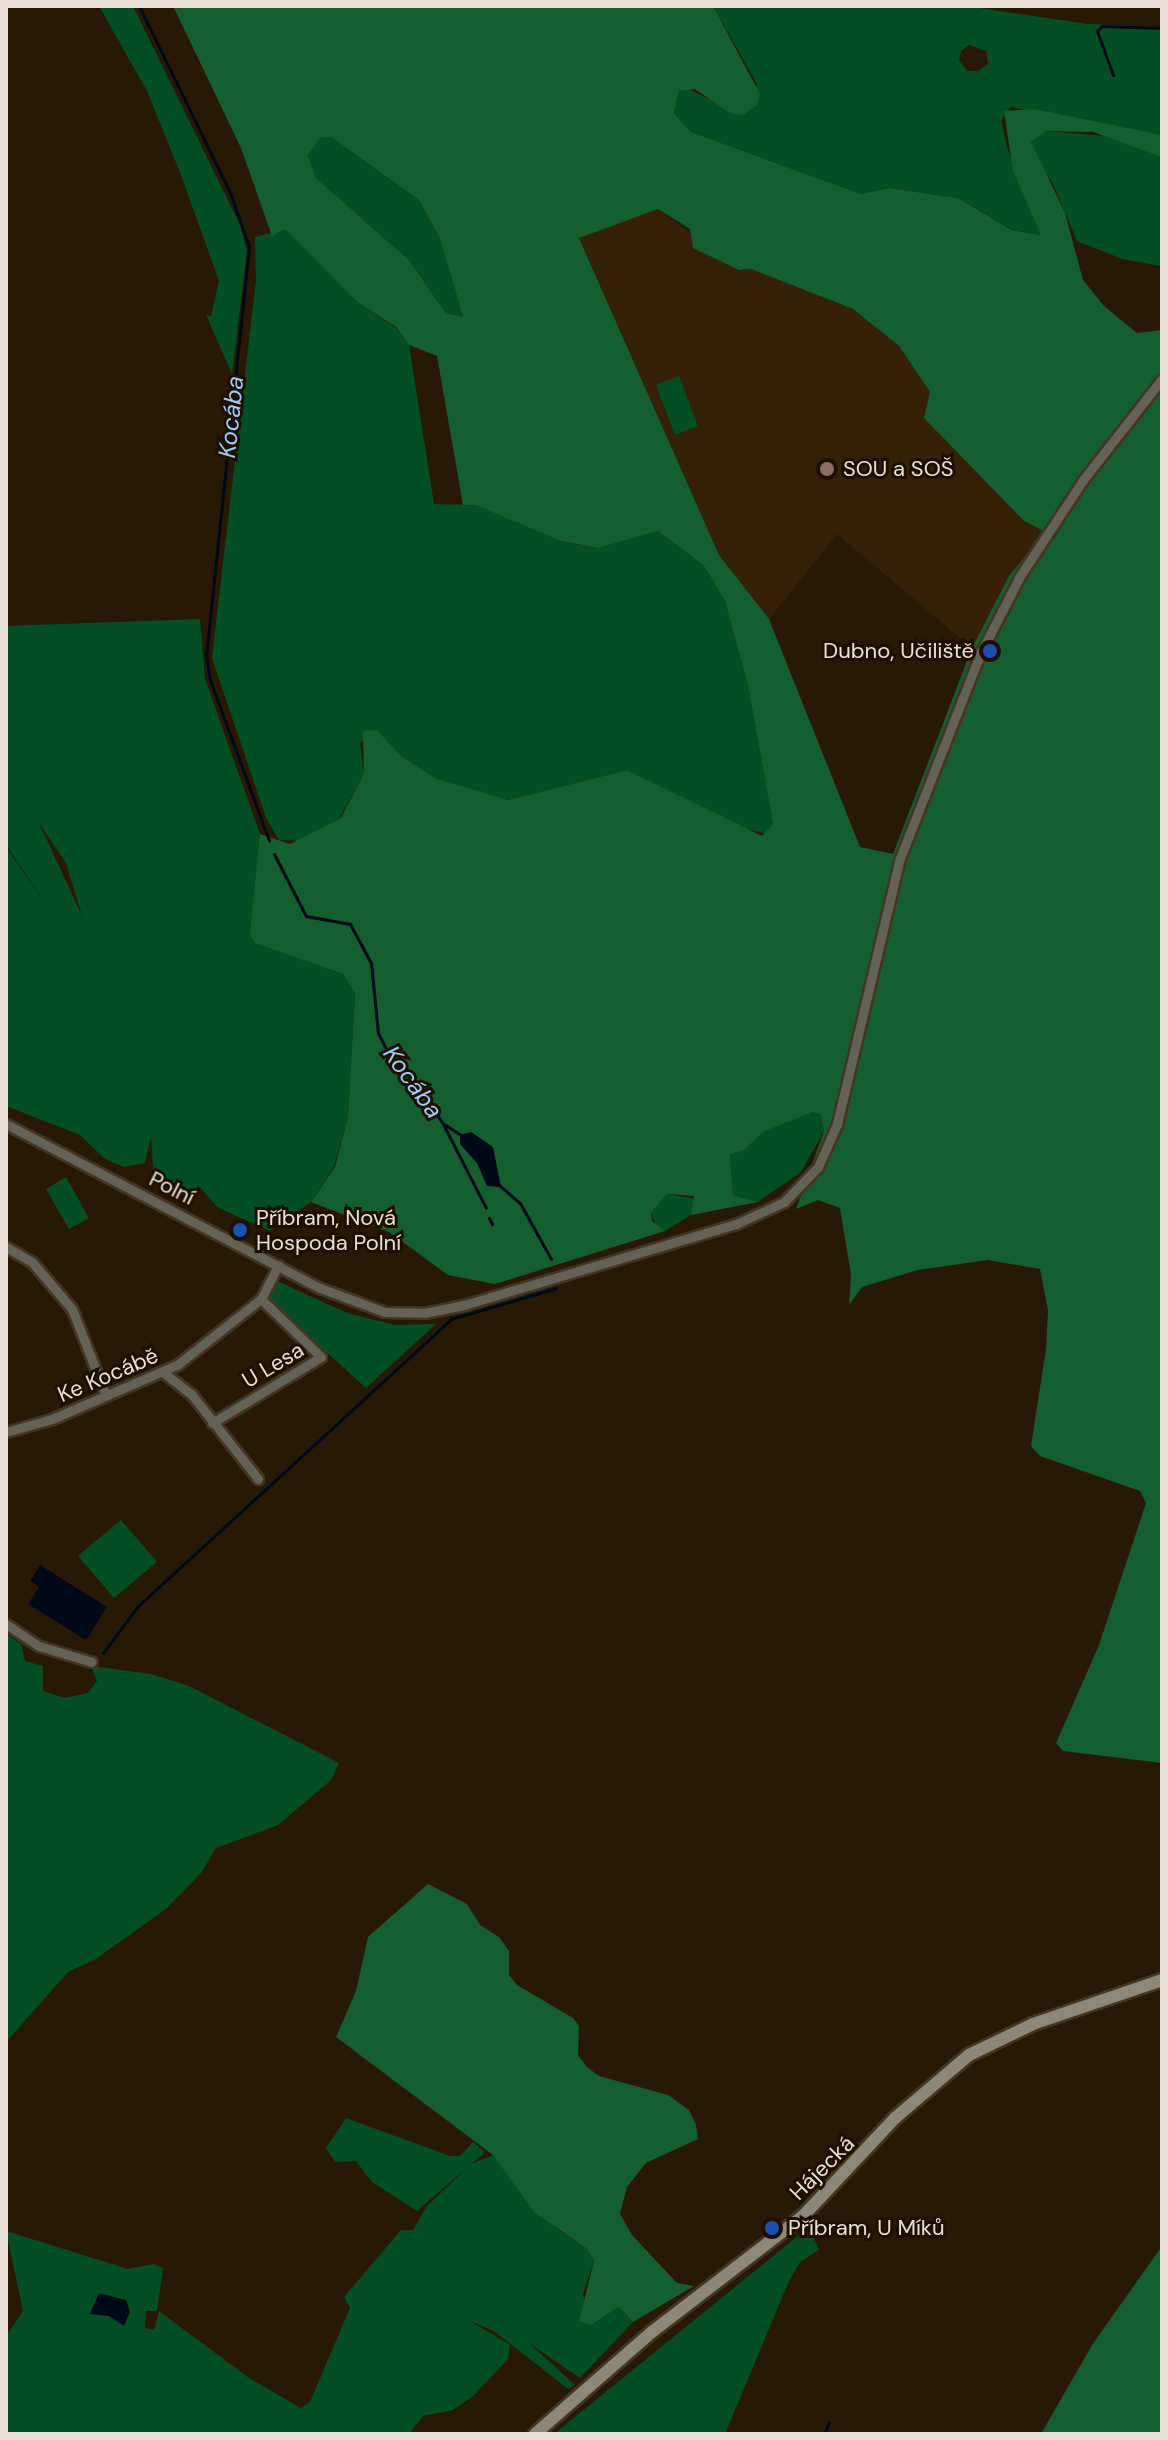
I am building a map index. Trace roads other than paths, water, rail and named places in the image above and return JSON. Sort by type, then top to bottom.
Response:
[{"type":"main road","name":"Hájecká","points":[[535,2434],[653,2331],[804,2215],[895,2118],[969,2055],[1033,2024],[1162,1980]]},
{"type":"street","name":"Polní","points":[[6,1124],[320,1288],[385,1312],[424,1313],[464,1305],[762,1214],[802,1186],[818,1167],[837,1124],[899,861],[981,652],[1020,576],[1083,480],[1162,379]]},
{"type":"street","points":[[6,1247],[32,1262],[72,1309],[105,1393]]},
{"type":"street","name":"Ke Kocábě","points":[[6,1432],[52,1419],[105,1393],[164,1373],[261,1299],[278,1265]]},
{"type":"street","name":"U Lesa","points":[[212,1423],[321,1357],[261,1299]]},
{"type":"street","points":[[164,1373],[192,1395],[258,1479]]},
{"type":"street","points":[[6,1624],[39,1646],[92,1662]]},
{"type":"water","points":[[471,1132],[493,1147],[501,1187],[487,1186],[477,1163],[460,1144],[460,1135]]},
{"type":"water","points":[[40,1565],[107,1607],[86,1640],[28,1604],[39,1587],[30,1581]]},
{"type":"water","points":[[99,2293],[126,2300],[130,2312],[124,2326],[109,2316],[90,2314]]},
{"type":"waterway","name":"Kocába","points":[[139,6],[231,195],[249,247],[206,655],[210,680],[269,840]]},
{"type":"waterway","points":[[1113,75],[1097,31],[1102,26],[1162,28]]},
{"type":"waterway","name":"Kocába","points":[[274,854],[306,916],[350,924],[371,963],[378,1033],[390,1057],[419,1086],[443,1124],[486,1208]]},
{"type":"waterway","points":[[444,1124],[461,1135]]},
{"type":"waterway","points":[[499,1185],[520,1203],[551,1259]]},
{"type":"waterway","name":"Kocába","points":[[489,1218],[492,1224]]},
{"type":"waterway","points":[[103,1653],[138,1606],[451,1319],[556,1288]]},
{"type":"waterway","points":[[824,2434],[829,2422]]},
{"type":"place","name":"SOU a SOŠ","points":[[827,469]]},
{"type":"place","name":"Dubno, Učiliště","points":[[990,651]]},
{"type":"place","name":"Příbram, Nová Hospoda Polní","points":[[240,1230]]},
{"type":"place","name":"Příbram, U Míků","points":[[772,2228]]}]
